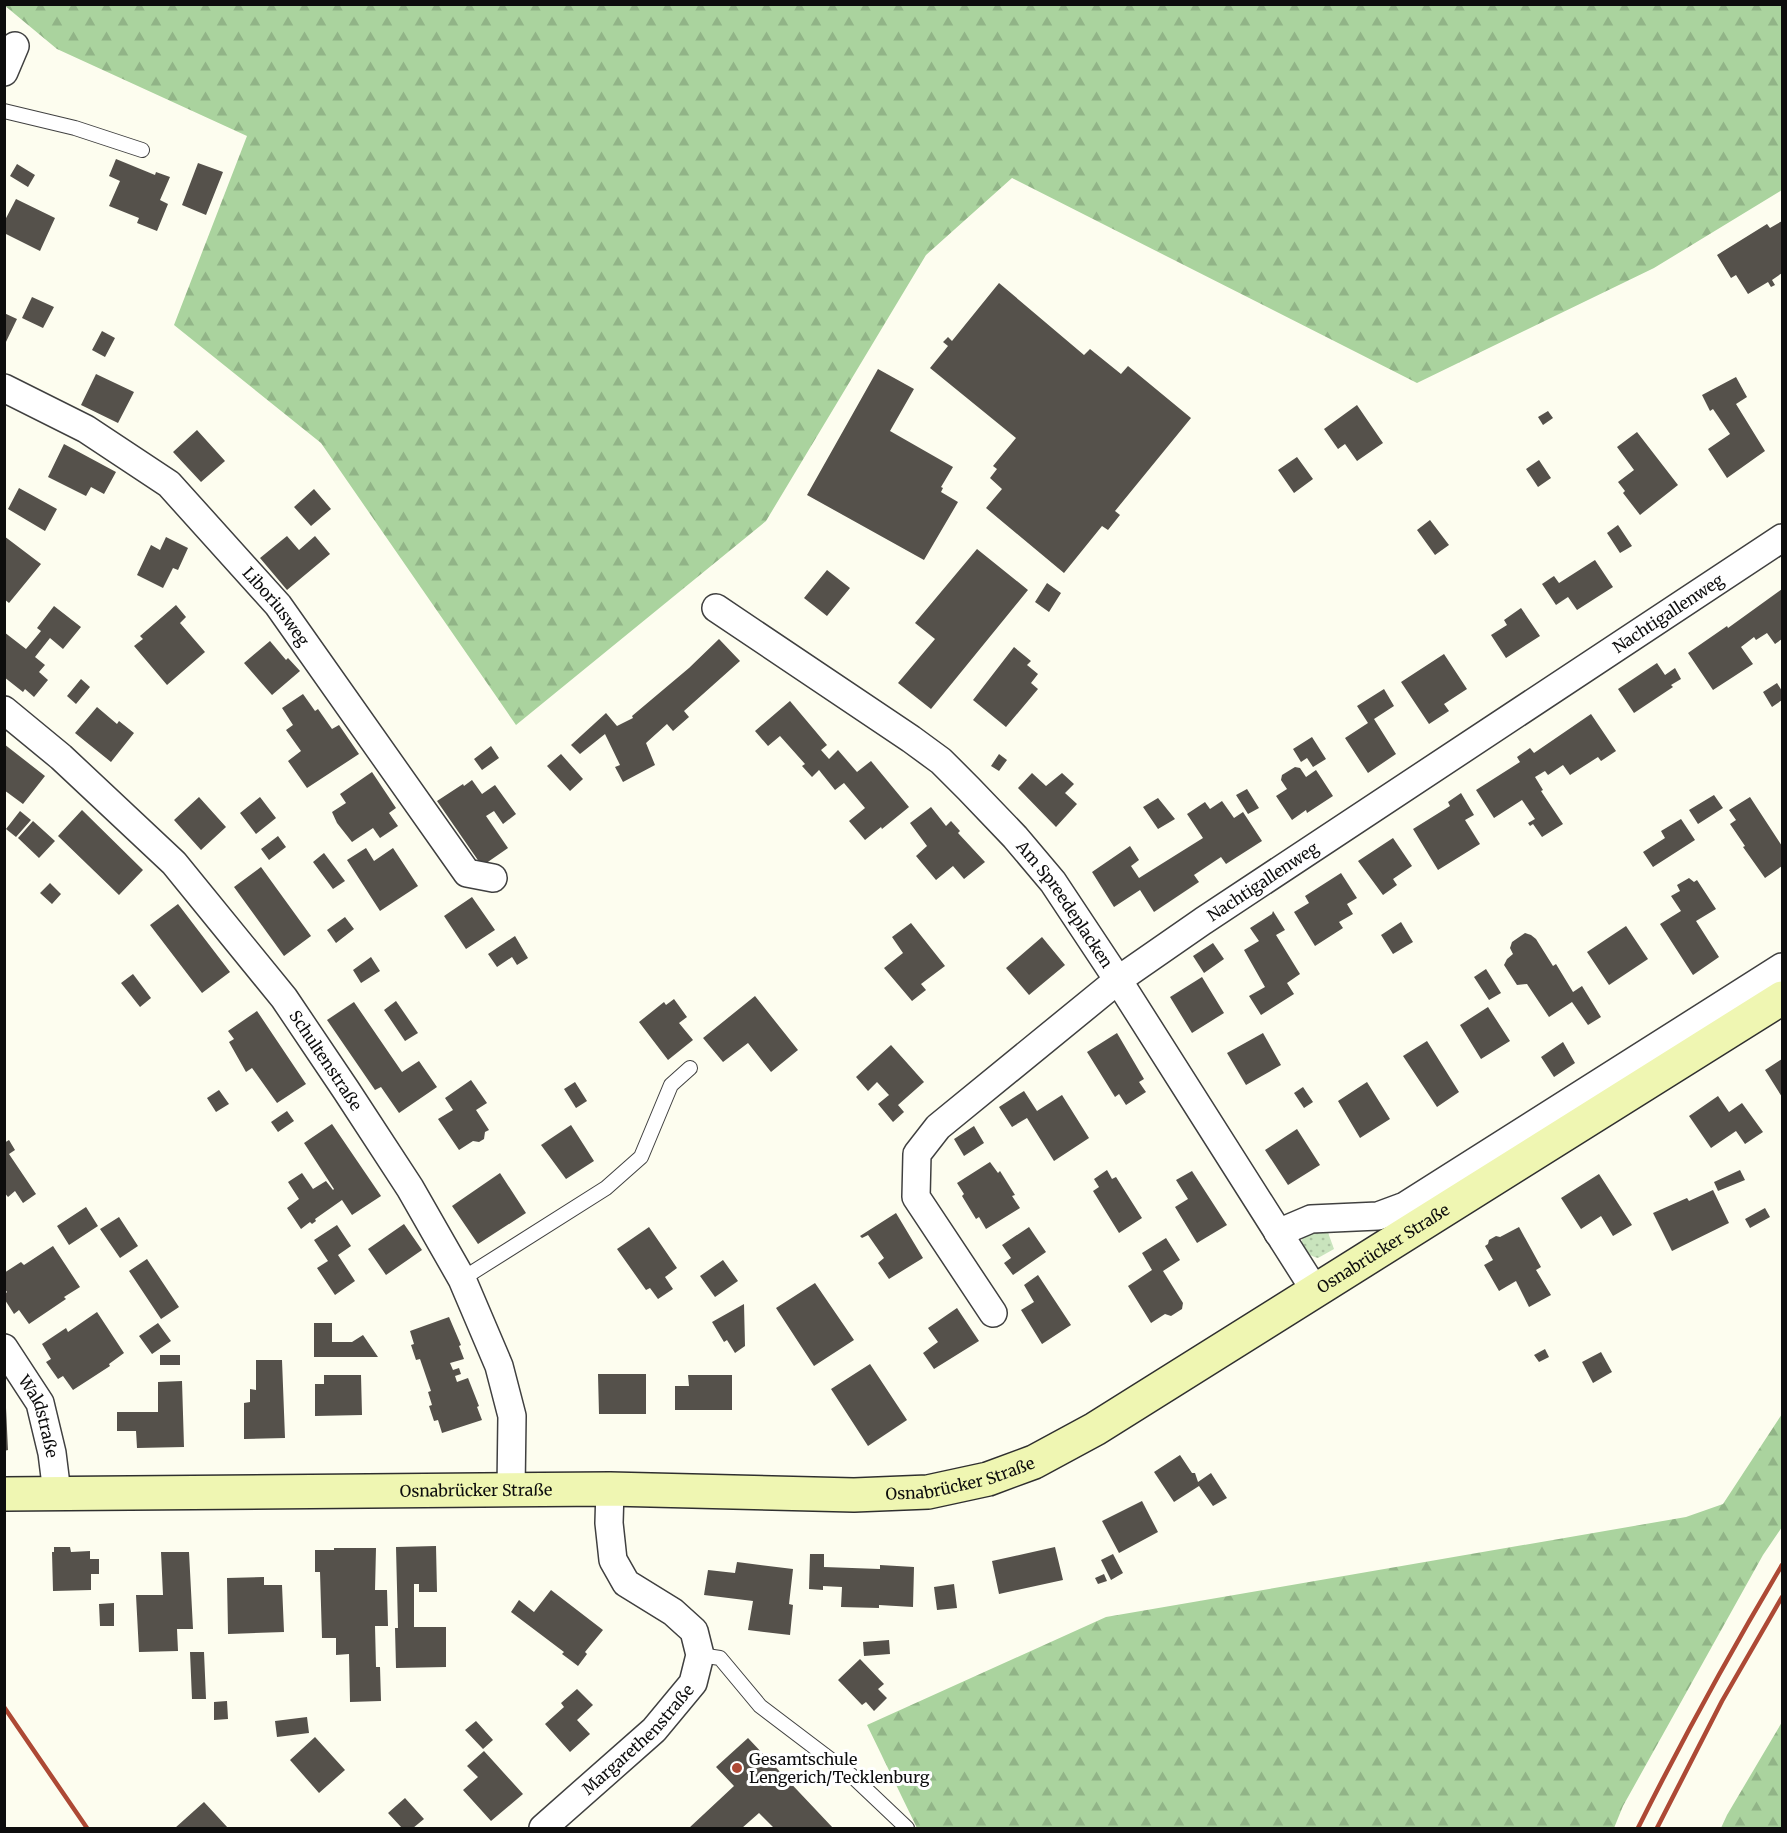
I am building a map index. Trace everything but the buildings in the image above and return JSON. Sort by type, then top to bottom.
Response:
[{"type":"main road","name":"Osnabrücker Straße","points":[[4,1494],[610,1489],[854,1495],[928,1492],[988,1479],[1054,1453],[1095,1430],[1782,998]]},
{"type":"street","points":[[4,72],[15,46]]},
{"type":"street","name":"Liboriusweg","points":[[4,388],[86,429],[169,484],[278,605],[467,873],[493,878]]},
{"type":"street","name":"Nachtigallenweg","points":[[993,1313],[916,1197],[917,1154],[938,1127],[1118,980],[1203,921],[1782,538]]},
{"type":"street","name":"Am Spreedeplacken","points":[[716,608],[857,701],[941,761],[1015,837],[1053,882],[1118,980],[1316,1292]]},
{"type":"street","name":"Schultenstraße","points":[[4,710],[61,757],[174,863],[284,998],[410,1188],[462,1279],[499,1366],[512,1416],[511,1490]]},
{"type":"street","name":"Osnabrücker Straße","points":[[1278,1233],[1311,1219],[1378,1216],[1405,1206],[1782,967]]},
{"type":"street","name":"Waldstraße","points":[[4,1348],[40,1403],[52,1453],[57,1493]]},
{"type":"street","points":[[610,1489],[609,1523],[613,1560],[627,1583],[673,1612],[694,1631],[700,1655]]},
{"type":"street","name":"Margarethenstraße","points":[[543,1828],[654,1730],[693,1683],[700,1655]]},
{"type":"lane","points":[[4,111],[75,128],[142,150]]},
{"type":"lane","points":[[462,1279],[606,1188],[641,1157],[671,1085],[690,1068]]},
{"type":"lane","points":[[700,1655],[720,1658],[760,1706],[851,1775],[907,1828]]},
{"type":"green space","points":[[4,5],[1782,5],[1782,190],[1654,268],[1417,383],[1012,178],[926,255],[766,521],[516,725],[321,443],[174,325],[247,136],[57,49]]},
{"type":"green space","points":[[1326,1227],[1334,1249],[1318,1258],[1305,1252],[1302,1241],[1305,1231]]},
{"type":"green space","points":[[1782,1414],[1782,1527],[1763,1555],[1623,1806],[1614,1828],[917,1828],[867,1725],[1106,1617],[1686,1517],[1723,1504]]},
{"type":"green space","points":[[1782,1722],[1782,1828],[1721,1828],[1727,1815]]},
{"type":"railway","points":[[1638,1828],[1708,1695],[1782,1565]]},
{"type":"railway","points":[[1657,1828],[1722,1701],[1782,1597]]},
{"type":"railway","points":[[4,1707],[87,1828]]},
{"type":"place","name":"Gesamtschule Lengerich/Tecklenburg","points":[[737,1768]]}]
